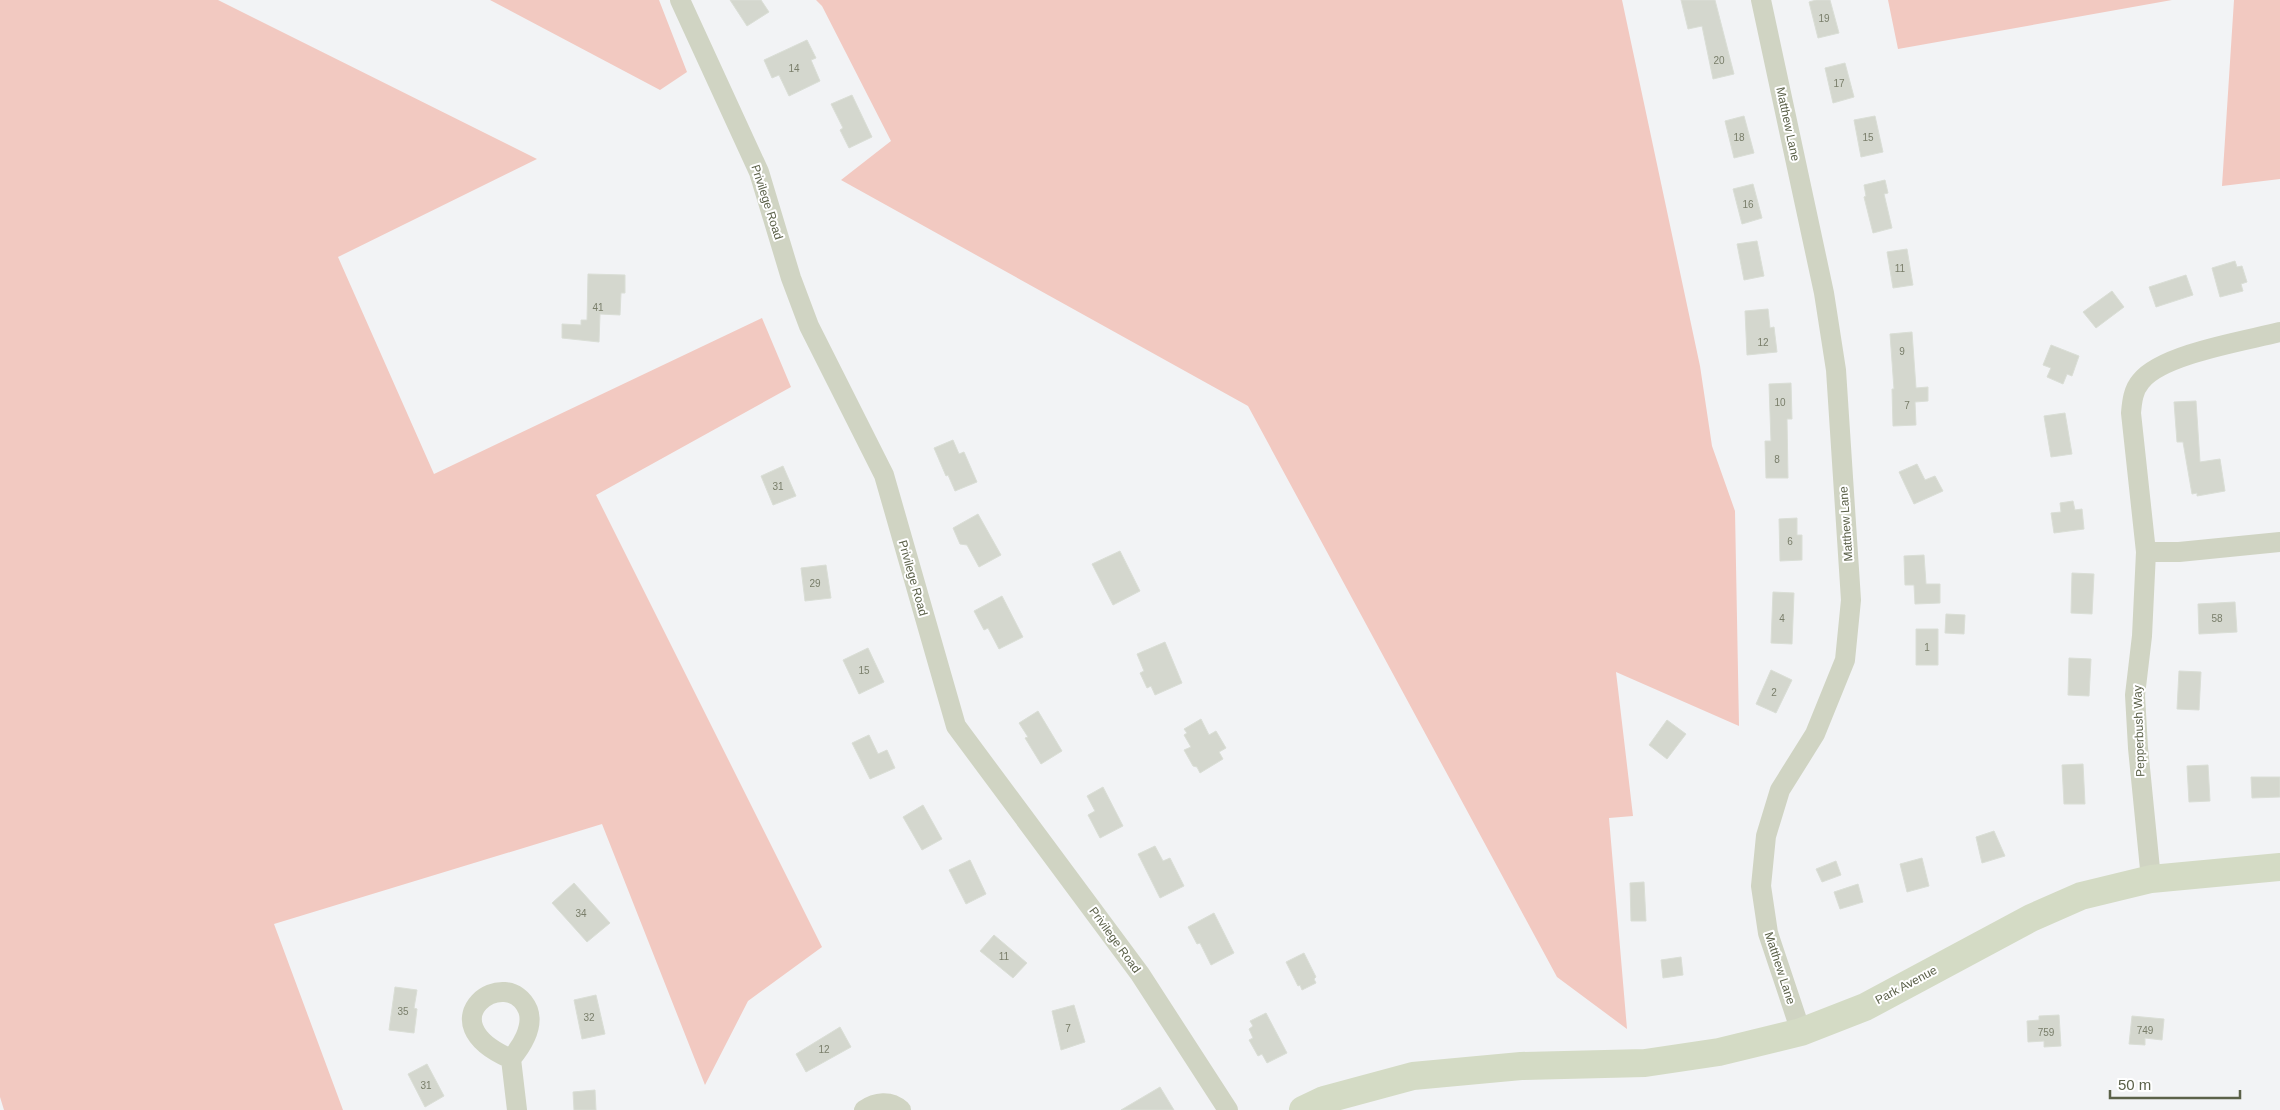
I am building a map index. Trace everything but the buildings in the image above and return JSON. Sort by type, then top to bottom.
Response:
[{"type":"main road","name":"Park Avenue","points":[[1303,1110],[1324,1100],[1412,1076],[1521,1066],[1645,1063],[1719,1052],[1801,1032],[1864,1007],[2031,918],[2081,896],[2151,879],[2280,867]]},
{"type":"street","name":"Privilege Road","points":[[680,0],[759,172],[791,278],[809,326],[884,474],[956,726],[1140,974],[1228,1110]]},
{"type":"street","name":"Matthew Lane","points":[[1761,0],[1824,293],[1836,370],[1851,600],[1845,660],[1815,734],[1780,790],[1766,836],[1761,886],[1768,933],[1801,1032]]},
{"type":"street","name":"Pepperbush Way","points":[[2151,879],[2138,748],[2135,695],[2142,636],[2146,552],[2131,413],[2133,395],[2140,381],[2151,371],[2172,360],[2280,332]]},
{"type":"street","points":[[2146,552],[2179,552],[2280,542]]},
{"type":"street","points":[[511,1059],[517,1110]]},
{"type":"street","points":[[864,1110],[880,1103],[889,1104],[901,1110]]},
{"type":"shaded area","points":[[0,0],[218,0],[537,159],[338,257],[434,474],[762,318],[791,387],[596,495],[822,947],[748,1001],[705,1085],[602,824],[274,924],[343,1110],[4,1110],[0,1097]]},
{"type":"shaded area","points":[[490,0],[659,0],[687,72],[660,90]]},
{"type":"shaded area","points":[[816,0],[1622,0],[1700,366],[1712,446],[1735,511],[1739,726],[1616,672],[1633,816],[1609,818],[1627,1029],[1557,977],[1248,406],[841,180],[891,141],[822,6]]},
{"type":"shaded area","points":[[1888,0],[2172,0],[1898,49]]},
{"type":"shaded area","points":[[2234,0],[2280,0],[2280,179],[2222,186]]}]
